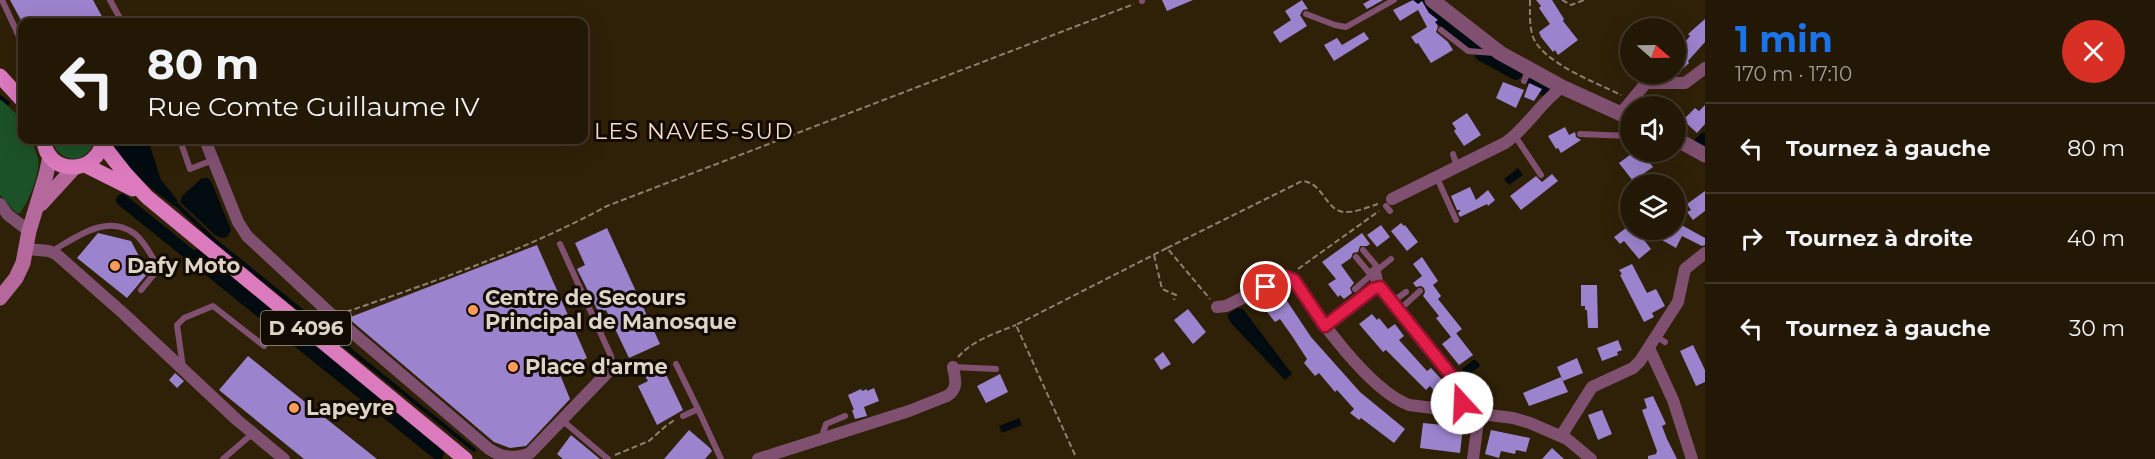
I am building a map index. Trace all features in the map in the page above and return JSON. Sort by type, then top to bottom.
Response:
[{"type":"main road","points":[[0,76],[18,87]]},
{"type":"main road","points":[[0,76],[18,96]]},
{"type":"main road","points":[[46,144],[50,156],[58,164],[79,166]]},
{"type":"main road","points":[[36,212],[58,184],[79,166],[95,158],[102,144]]},
{"type":"main road","name":"D 4096","points":[[104,144],[124,172],[147,197],[463,458]]},
{"type":"main road","points":[[0,298],[20,271],[50,156]]},
{"type":"main road","name":"D 4096","points":[[79,166],[123,183],[147,197]]},
{"type":"street","points":[[1432,0],[1526,75],[1562,87],[1620,112]]},
{"type":"street","points":[[1634,96],[1646,83],[1685,83],[1705,68]]},
{"type":"street","points":[[1389,205],[1497,148],[1515,136],[1545,101],[1562,87]]},
{"type":"street","points":[[207,144],[238,222],[254,243],[333,316],[500,457],[515,458],[526,455],[538,446],[609,371]]},
{"type":"street","points":[[1686,145],[1705,155]]},
{"type":"street","points":[[0,204],[8,215],[29,231]]},
{"type":"street","points":[[26,249],[52,251],[184,369],[252,434],[284,459]]},
{"type":"street","points":[[1561,435],[1592,387],[1633,368],[1649,348],[1661,340],[1678,302],[1685,269],[1705,253]]},
{"type":"street","points":[[1375,272],[1377,287],[1458,384],[1461,394],[1461,412]]},
{"type":"street","points":[[1217,307],[1226,306],[1290,279],[1343,348],[1379,385],[1398,400],[1409,405],[1522,420],[1561,435],[1591,459]]},
{"type":"street","points":[[1325,326],[1377,287]]},
{"type":"street","points":[[1649,348],[1673,400],[1692,459]]},
{"type":"street","points":[[758,459],[909,411],[952,394],[955,388],[952,367]]},
{"type":"street","points":[[1473,459],[1479,414]]},
{"type":"lane","points":[[2,0],[3,10],[18,36]]},
{"type":"lane","points":[[110,0],[120,18]]},
{"type":"lane","points":[[1306,14],[1341,27],[1350,25],[1364,14],[1393,0]]},
{"type":"lane","points":[[1441,30],[1468,51],[1500,53]]},
{"type":"lane","points":[[1580,134],[1620,136]]},
{"type":"lane","points":[[1515,136],[1541,175]]},
{"type":"lane","points":[[181,144],[190,169],[213,160]]},
{"type":"lane","points":[[1453,154],[1458,167]]},
{"type":"lane","points":[[1437,178],[1456,220]]},
{"type":"lane","points":[[52,251],[98,226],[122,227],[138,237],[157,265],[155,273],[141,290]]},
{"type":"lane","points":[[560,244],[611,356],[609,371]]},
{"type":"lane","points":[[1363,250],[1375,272]]},
{"type":"lane","points":[[1356,257],[1375,272]]},
{"type":"lane","points":[[1355,289],[1390,259]]},
{"type":"lane","points":[[1395,307],[1420,291]]},
{"type":"lane","points":[[1395,307],[1406,292]]},
{"type":"lane","points":[[184,369],[177,325],[184,318],[213,306],[264,346]]},
{"type":"lane","points":[[676,364],[721,459]]},
{"type":"lane","points":[[952,367],[996,369]]},
{"type":"lane","points":[[683,416],[698,409]]},
{"type":"lane","points":[[824,439],[826,424],[845,416]]},
{"type":"lane","points":[[563,421],[609,459]]},
{"type":"lane","points":[[223,459],[252,434]]},
{"type":"path","points":[[1530,0],[1534,37],[1541,48],[1565,69],[1624,96]]},
{"type":"path","points":[[1562,0],[1571,5],[1584,0]]},
{"type":"path","points":[[333,316],[436,280],[573,224],[629,197],[1142,1]]},
{"type":"path","points":[[952,367],[963,351],[988,336],[1016,325],[1302,181],[1311,182],[1334,207],[1346,212],[1389,205]]},
{"type":"path","points":[[1290,279],[1389,205]]},
{"type":"path","points":[[1167,248],[1217,307]]},
{"type":"path","points":[[1154,255],[1162,289],[1176,296],[1174,300]]},
{"type":"path","points":[[1016,325],[1075,455]]},
{"type":"path","points":[[609,459],[649,441],[667,425],[683,416]]},
{"type":"green space","points":[[0,99],[18,115],[18,144],[33,144],[38,158],[38,171],[26,203],[19,214],[0,195]]},
{"type":"green space","points":[[54,144],[92,144],[86,154],[73,159],[60,154]]},
{"type":"shaded area","points":[[114,144],[149,144],[161,180],[178,201],[174,206],[129,168]]},
{"type":"shaded area","points":[[1518,168],[1523,175],[1509,185],[1504,179]]},
{"type":"shaded area","points":[[202,178],[208,178],[212,183],[231,230],[227,237],[222,238],[215,235],[180,202],[182,196]]},
{"type":"shaded area","points":[[1237,308],[1243,309],[1292,374],[1285,380],[1231,323],[1227,315]]},
{"type":"shaded area","points":[[1473,360],[1480,365],[1467,376],[1462,369]]},
{"type":"shaded area","points":[[1019,418],[1022,425],[1002,433],[999,426]]},
{"type":"building","points":[[10,0],[93,0],[103,18],[20,18]]},
{"type":"building","points":[[1162,0],[1193,0],[1167,11]]},
{"type":"building","points":[[1302,0],[1308,9],[1303,10],[1300,15],[1307,26],[1280,43],[1273,32],[1291,20],[1285,11]]},
{"type":"building","points":[[1370,0],[1383,0],[1367,9],[1363,4]]},
{"type":"building","points":[[1413,0],[1418,4],[1422,1],[1429,13],[1438,20],[1435,22],[1438,26],[1436,32],[1448,42],[1453,50],[1431,63],[1418,43],[1416,44],[1411,37],[1427,27],[1418,10],[1400,21],[1393,10]]},
{"type":"building","points":[[1536,0],[1552,0],[1564,19],[1563,21],[1578,40],[1558,55],[1555,50],[1553,52],[1539,32],[1550,24]]},
{"type":"building","points":[[1705,19],[1705,42],[1686,66],[1686,41],[1690,36],[1688,34]]},
{"type":"building","points":[[1364,32],[1369,39],[1334,61],[1324,45],[1337,38],[1342,45]]},
{"type":"building","points":[[1503,82],[1524,90],[1516,108],[1496,98]]},
{"type":"building","points":[[1529,83],[1542,89],[1534,101],[1524,97]]},
{"type":"building","points":[[1705,105],[1705,124],[1697,133],[1686,123],[1686,117],[1695,108],[1699,111]]},
{"type":"building","points":[[1467,113],[1481,135],[1464,146],[1454,131],[1456,129],[1452,123]]},
{"type":"building","points":[[1565,127],[1569,135],[1575,132],[1576,137],[1581,140],[1561,153],[1548,136]]},
{"type":"building","points":[[1649,162],[1653,167],[1643,174],[1628,174],[1619,163]]},
{"type":"building","points":[[1552,174],[1558,181],[1521,210],[1510,196],[1536,176],[1542,182]]},
{"type":"building","points":[[1470,187],[1476,200],[1488,190],[1495,200],[1488,206],[1487,204],[1460,217],[1458,213],[1461,210],[1457,210],[1451,196]]},
{"type":"building","points":[[1705,191],[1705,211],[1693,220],[1687,212],[1691,210],[1687,204]]},
{"type":"building","points":[[1401,223],[1418,242],[1407,251],[1391,231]]},
{"type":"building","points":[[1381,225],[1390,237],[1377,247],[1367,235]]},
{"type":"building","points":[[607,228],[660,344],[629,358],[606,310],[599,313],[577,269],[585,265],[575,243]]},
{"type":"building","points":[[1686,228],[1705,238],[1705,245],[1702,246],[1686,238]]},
{"type":"building","points":[[1620,232],[1620,240],[1644,240],[1651,249],[1639,259],[1624,241],[1620,244],[1614,237]]},
{"type":"building","name":"Dafy Moto","points":[[98,233],[131,241],[148,273],[127,298],[77,258]]},
{"type":"building","points":[[1362,233],[1370,244],[1360,246],[1358,252],[1353,253],[1351,258],[1341,265],[1354,283],[1350,288],[1352,293],[1344,299],[1340,295],[1338,297],[1328,284],[1336,279],[1322,262]]},
{"type":"building","points":[[1662,240],[1680,240],[1676,248]]},
{"type":"building","points":[[537,245],[587,358],[559,372],[570,399],[526,446],[510,448],[494,442],[348,318]]},
{"type":"building","points":[[1422,257],[1438,281],[1433,285],[1441,296],[1438,299],[1462,329],[1451,337],[1436,318],[1439,316],[1423,296],[1424,288],[1416,287],[1413,283],[1422,276],[1413,264]]},
{"type":"building","points":[[1632,264],[1647,293],[1656,289],[1665,306],[1652,313],[1654,317],[1644,322],[1620,275],[1622,274],[1619,270]]},
{"type":"building","points":[[1581,285],[1597,285],[1598,328],[1588,328],[1587,310],[1585,306],[1581,306]]},
{"type":"building","points":[[1283,295],[1311,337],[1360,392],[1405,429],[1394,443],[1361,418],[1359,420],[1350,413],[1354,409],[1337,390],[1335,392],[1319,373],[1315,376],[1304,363],[1307,359],[1280,319],[1275,322],[1264,308]]},
{"type":"building","points":[[1188,309],[1206,332],[1193,344],[1174,320]]},
{"type":"building","points":[[1372,314],[1377,320],[1379,318],[1388,329],[1395,324],[1404,336],[1399,340],[1427,371],[1431,368],[1444,382],[1434,391],[1430,386],[1426,390],[1386,350],[1383,352],[1359,324]]},
{"type":"building","points":[[1456,333],[1473,355],[1459,365],[1442,344]]},
{"type":"building","points":[[1618,340],[1622,350],[1617,352],[1618,355],[1602,361],[1597,348]]},
{"type":"building","points":[[1693,345],[1705,370],[1705,382],[1696,386],[1680,351]]},
{"type":"building","points":[[1163,352],[1171,364],[1161,370],[1154,359]]},
{"type":"building","points":[[248,356],[377,459],[304,459],[219,390]]},
{"type":"building","points":[[1577,358],[1583,373],[1563,381],[1557,367]]},
{"type":"building","points":[[663,368],[683,410],[657,425],[638,386],[648,381],[645,376]]},
{"type":"building","points":[[175,373],[184,381],[177,388],[169,380]]},
{"type":"building","points":[[1000,374],[1008,392],[986,403],[977,386]]},
{"type":"building","points":[[1561,377],[1568,392],[1529,406],[1523,393]]},
{"type":"building","points":[[874,388],[879,401],[864,407],[867,416],[855,419],[848,395],[861,389],[862,391],[867,389],[867,391]]},
{"type":"building","points":[[1653,396],[1666,424],[1662,426],[1677,459],[1648,459],[1648,456],[1656,454],[1657,451],[1642,410],[1647,408],[1644,399]]},
{"type":"building","points":[[1602,410],[1612,434],[1598,440],[1588,415]]},
{"type":"building","points":[[1423,423],[1463,427],[1460,453],[1420,448]]},
{"type":"building","points":[[689,430],[712,451],[705,459],[664,459]]},
{"type":"building","points":[[1491,430],[1530,438],[1526,452],[1516,450],[1515,454],[1501,451],[1499,458],[1485,454]]},
{"type":"building","points":[[571,435],[600,459],[563,459],[557,454]]},
{"type":"building","points":[[1552,448],[1564,459],[1542,459]]},
{"type":"waterway","points":[[1417,1],[1478,47]]},
{"type":"waterway","points":[[1481,55],[1516,74]]},
{"type":"waterway","points":[[1533,83],[1545,90]]},
{"type":"waterway","points":[[0,97],[8,103]]},
{"type":"waterway","points":[[1700,143],[1705,138]]},
{"type":"waterway","points":[[122,200],[438,454]]},
{"type":"waterway","points":[[174,202],[214,240],[474,450]]},
{"type":"waterway","points":[[191,255],[197,251],[438,448]]},
{"type":"place","name":"Dafy Moto","points":[[115,266]]},
{"type":"place","name":"Centre de Secours Principal de Manosque","points":[[473,310]]},
{"type":"place","name":"Place d'arme","points":[[513,367]]},
{"type":"place","name":"Lapeyre","points":[[294,408]]},
{"type":"district","name":"LES NAVES-SUD","points":[[694,131]]},
{"type":"route","points":[[1266,287],[1286,277],[1294,280],[1325,326],[1373,289],[1380,287],[1458,384],[1461,389],[1462,403]]}]
